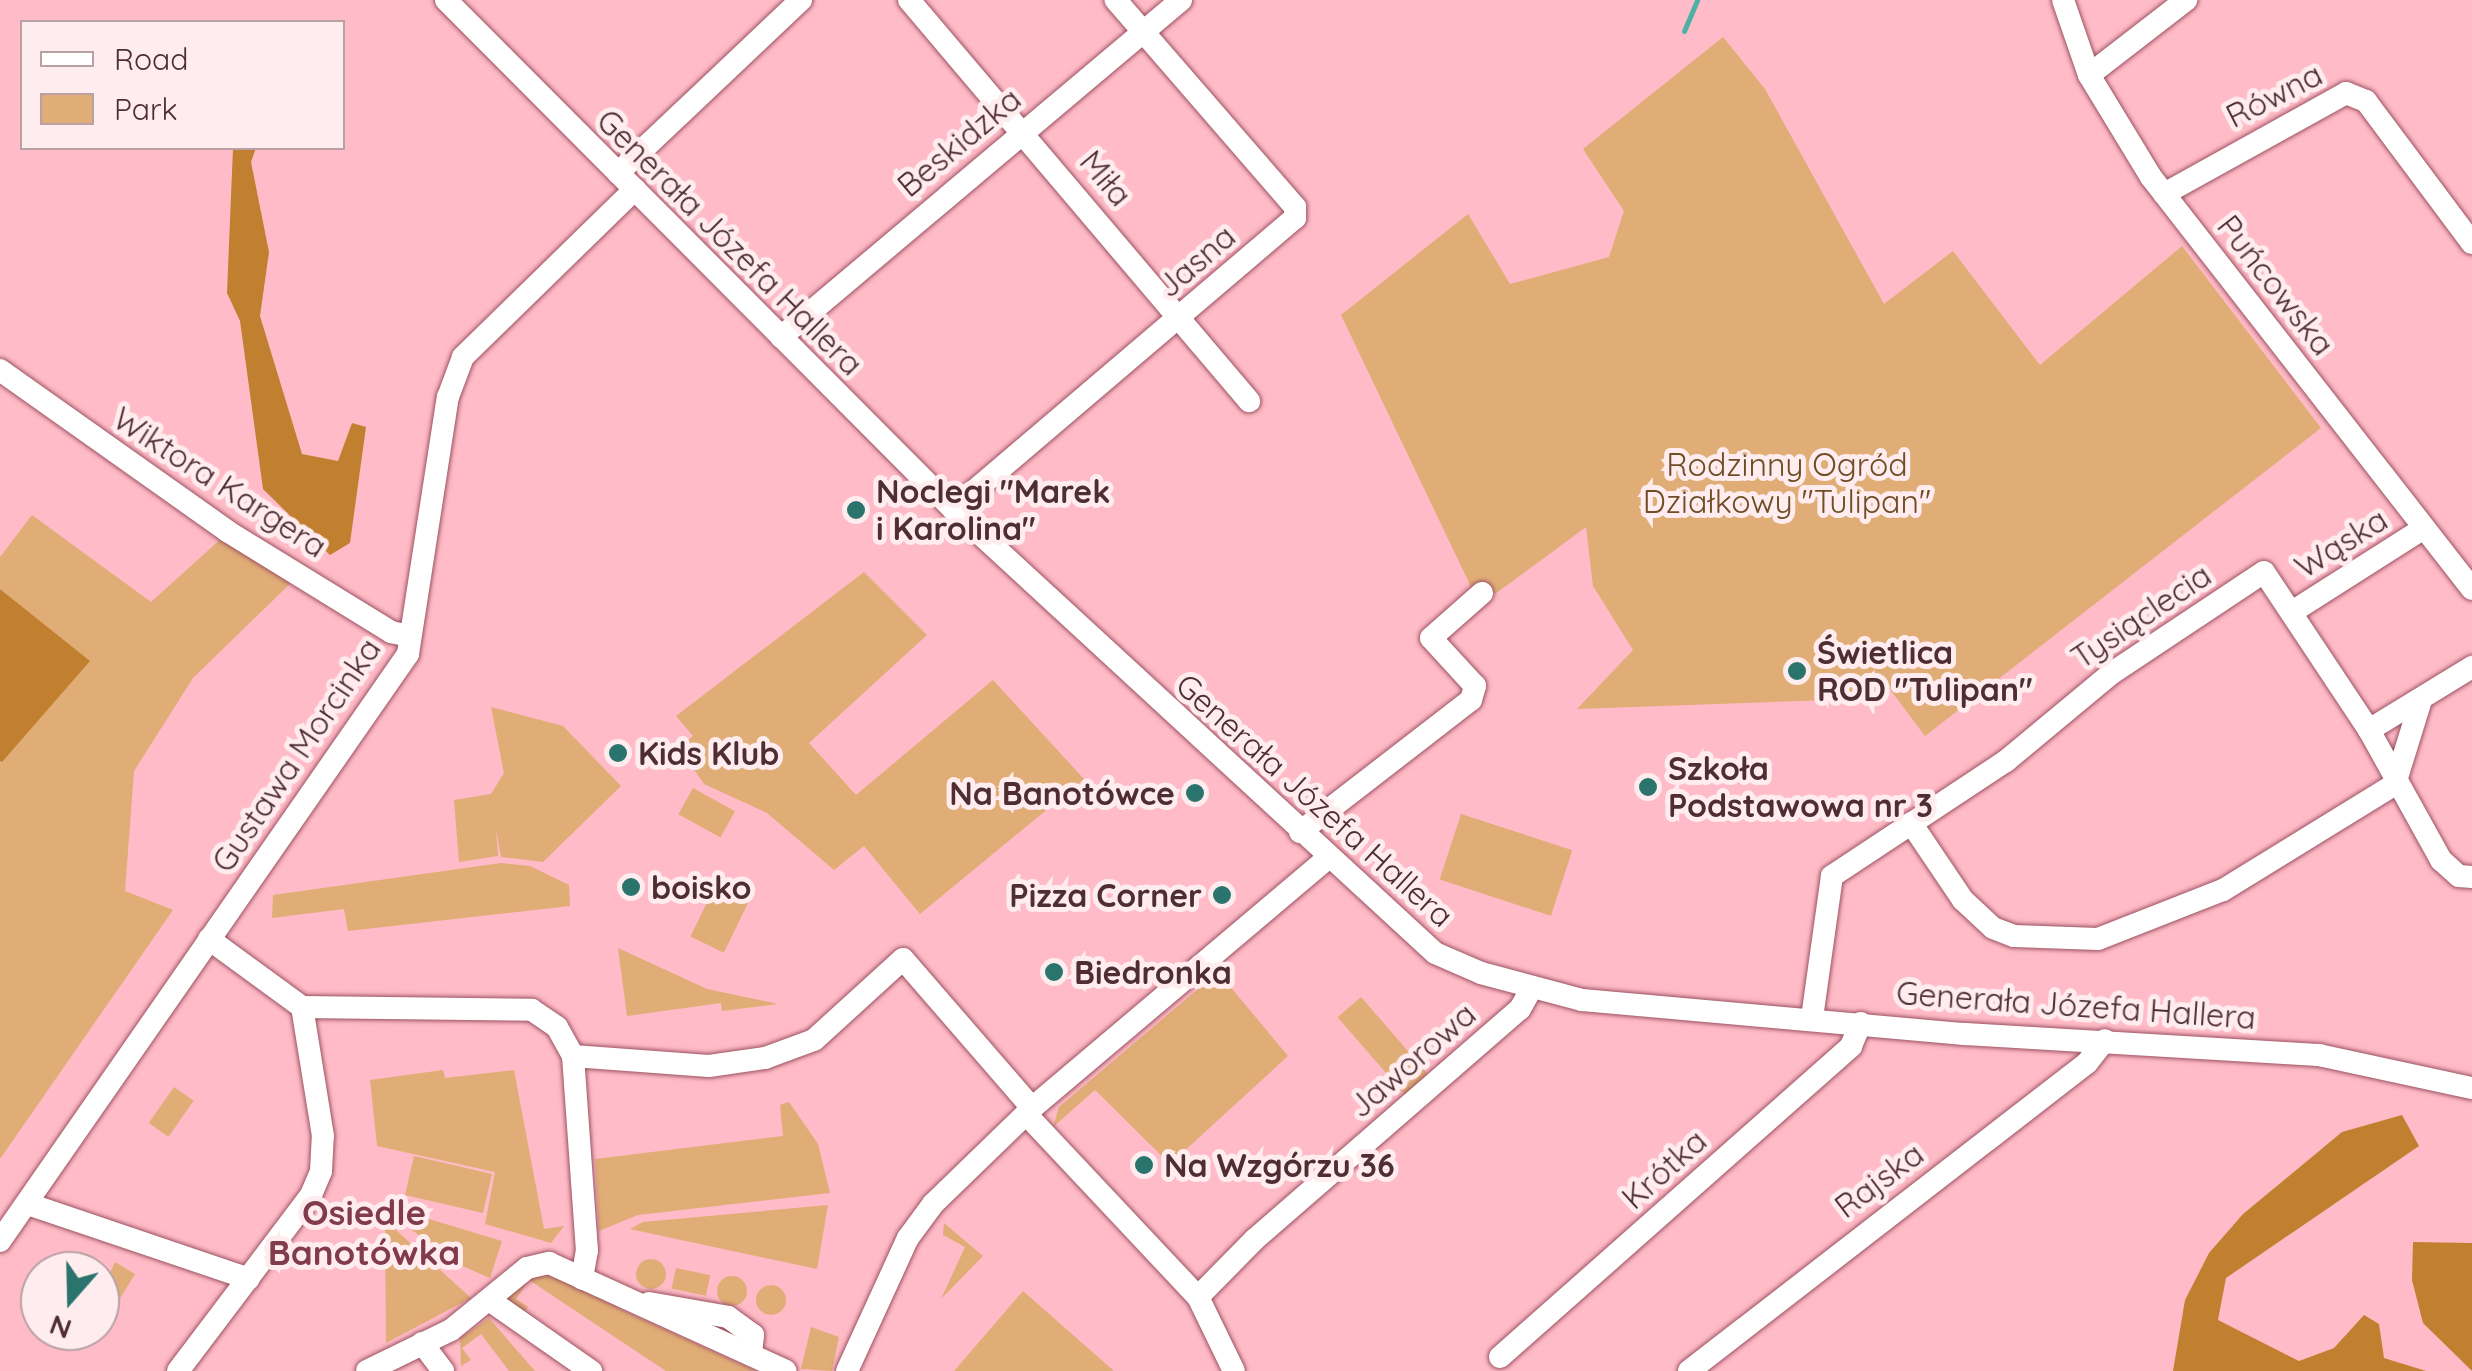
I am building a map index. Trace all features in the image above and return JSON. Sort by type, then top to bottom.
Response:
[{"type":"street","name":"Generała Józefa Hallera","points":[[446,0],[953,509],[1328,858],[1435,952],[1530,989],[1594,1001],[2354,1060],[2472,1088]]},
{"type":"street","name":"Gustawa Morcinka","points":[[0,1241],[408,654],[456,370],[473,344],[801,0]]},
{"type":"street","name":"Miła","points":[[908,0],[1024,130],[1249,400]]},
{"type":"street","points":[[1116,0],[1144,31]]},
{"type":"street","name":"Beskidzka","points":[[781,337],[1181,0]]},
{"type":"street","name":"Puńcowska","points":[[2064,0],[2089,76],[2164,194],[2472,589]]},
{"type":"street","points":[[2089,76],[2186,0]]},
{"type":"street","name":"Jasna","points":[[953,509],[1289,224],[1296,210],[1144,31]]},
{"type":"street","name":"Równa","points":[[2164,194],[2346,93],[2366,101],[2472,243]]},
{"type":"street","name":"Wiktora Kargera","points":[[0,370],[227,531],[378,624],[410,636]]},
{"type":"street","name":"Wąska","points":[[2292,612],[2424,528]]},
{"type":"street","name":"Tysiąclecia","points":[[1812,1018],[1832,876],[2006,760],[2112,672],[2264,572],[2292,612]]},
{"type":"street","points":[[1300,832],[1470,700],[1475,686],[1430,638],[1482,592]]},
{"type":"street","points":[[2292,612],[2368,730],[2441,860],[2459,876],[2472,876]]},
{"type":"street","points":[[2368,730],[2472,668]]},
{"type":"street","points":[[1912,823],[1963,900],[1993,928],[2014,936],[2098,939],[2223,890],[2395,784],[2421,700]]},
{"type":"street","points":[[847,1371],[919,1220],[1030,1111],[1328,858]]},
{"type":"street","points":[[209,939],[302,1007],[532,1010],[557,1027],[573,1056],[587,1250],[582,1278]]},
{"type":"street","points":[[573,1056],[677,1068],[791,1051],[814,1040],[903,960],[1030,1111],[1198,1297],[1234,1371]]},
{"type":"street","name":"Jaworowa","points":[[1198,1297],[1254,1240],[1520,1009],[1530,989]]},
{"type":"street","points":[[178,1371],[249,1279],[321,1171],[323,1136],[302,1007]]},
{"type":"street","name":"Krótka","points":[[1500,1357],[1850,1046],[1861,1022]]},
{"type":"street","name":"Rajska","points":[[1688,1371],[2087,1063],[2104,1040]]},
{"type":"street","points":[[28,1204],[249,1279]]},
{"type":"street","points":[[369,1370],[492,1302],[542,1263],[643,1303],[786,1371]]},
{"type":"street","points":[[492,1302],[590,1371]]},
{"type":"street","points":[[422,1344],[443,1371]]},
{"type":"green space","name":"Rodzinny Ogród Działkowy \"Tulipan\"","points":[[1723,37],[1765,89],[1884,304],[1953,251],[2040,365],[2182,246],[2321,428],[1925,736],[1889,688],[1849,699],[1830,692],[1828,700],[1577,709],[1633,650],[1593,586],[1586,527],[1495,594],[1486,582],[1473,591],[1341,315],[1468,214],[1510,284],[1609,257],[1624,211],[1583,149]]},
{"type":"green space","points":[[32,515],[151,602],[223,537],[295,579],[193,678],[134,771],[125,891],[173,910],[0,1159],[0,761],[89,661],[0,589],[0,557]]},
{"type":"green space","points":[[864,572],[927,635],[809,743],[856,795],[993,680],[1084,779],[920,914],[864,846],[834,870],[767,813],[704,784],[679,748],[693,736],[676,716]]},
{"type":"green space","points":[[491,707],[563,726],[621,786],[543,862],[501,857],[496,829],[498,856],[459,862],[454,800],[491,794],[504,773]]},
{"type":"green space","points":[[693,788],[735,811],[720,838],[678,814]]},
{"type":"green space","points":[[1461,814],[1572,850],[1551,916],[1440,880]]},
{"type":"green space","points":[[501,863],[530,866],[569,885],[570,906],[348,931],[344,909],[272,918],[273,895]]},
{"type":"green space","points":[[719,878],[752,894],[724,953],[691,936]]},
{"type":"green space","points":[[618,948],[707,989],[778,1004],[722,1011],[721,1003],[627,1016]]},
{"type":"green space","points":[[1218,972],[1288,1056],[1170,1164],[1095,1090],[1053,1127],[1059,1107]]},
{"type":"green space","points":[[1361,997],[1431,1077],[1407,1097],[1338,1017]]},
{"type":"green space","points":[[443,1070],[445,1078],[514,1070],[544,1229],[564,1226],[551,1243],[485,1224],[495,1172],[377,1146],[370,1080]]},
{"type":"green space","points":[[174,1087],[194,1101],[168,1137],[149,1123]]},
{"type":"green space","points":[[789,1102],[818,1144],[830,1193],[638,1215],[599,1231],[595,1159],[783,1136],[780,1105]]},
{"type":"green space","points":[[414,1156],[492,1174],[483,1213],[405,1195]]},
{"type":"green space","points":[[828,1205],[817,1269],[630,1229],[643,1222]]},
{"type":"green space","points":[[409,1213],[502,1241],[490,1278],[458,1264],[405,1225]]},
{"type":"green space","points":[[385,1220],[471,1298],[386,1343]]},
{"type":"green space","points":[[944,1223],[983,1256],[941,1299],[965,1247],[943,1235]]},
{"type":"green space","points":[[651,1259],[662,1263],[666,1274],[662,1285],[651,1289],[640,1285],[636,1274],[640,1263]]},
{"type":"green space","points":[[120,1265],[135,1274],[120,1298]]},
{"type":"green space","points":[[676,1268],[710,1275],[706,1296],[672,1289]]},
{"type":"green space","points":[[536,1269],[617,1301],[618,1308],[756,1371],[666,1371],[529,1280],[516,1299],[528,1307],[523,1314],[505,1296]]},
{"type":"green space","points":[[732,1276],[743,1280],[747,1291],[743,1302],[732,1306],[721,1302],[717,1291],[721,1280]]},
{"type":"green space","points":[[771,1285],[782,1289],[786,1300],[782,1311],[771,1315],[760,1311],[756,1300],[760,1289]]},
{"type":"green space","points":[[1023,1291],[1114,1371],[954,1371]]},
{"type":"green space","points":[[489,1318],[535,1371],[509,1371],[481,1334],[462,1348],[471,1360],[461,1366],[460,1338]]},
{"type":"green space","points":[[811,1327],[839,1337],[832,1371],[801,1369]]},
{"type":"shaded area","points":[[233,150],[255,150],[251,162],[269,252],[260,316],[302,454],[338,461],[352,423],[366,427],[350,543],[330,555],[263,489],[240,321],[227,293]]},
{"type":"shaded area","points":[[0,589],[90,661],[2,762],[0,761]]},
{"type":"shaded area","points":[[2402,1115],[2419,1146],[2226,1278],[2218,1320],[2299,1361],[2334,1348],[2364,1315],[2379,1324],[2384,1358],[2426,1371],[2173,1371],[2185,1300],[2209,1253],[2243,1214],[2342,1132]]},
{"type":"shaded area","points":[[2413,1242],[2472,1243],[2472,1371],[2423,1323],[2412,1280]]},
{"type":"waterway","points":[[1684,31],[1697,0]]},
{"type":"place","name":"Noclegi \"Marek i Karolina\"","points":[[856,510]]},
{"type":"place","name":"Świetlica ROD \"Tulipan\"","points":[[1797,671]]},
{"type":"place","name":"Kids Klub","points":[[618,753]]},
{"type":"place","name":"Szkoła Podstawowa nr 3","points":[[1648,787]]},
{"type":"place","name":"Na Banotówce","points":[[1195,793]]},
{"type":"place","name":"boisko","points":[[631,887]]},
{"type":"place","name":"Pizza Corner","points":[[1222,895]]},
{"type":"place","name":"Biedronka","points":[[1054,972]]},
{"type":"place","name":"Na Wzgórzu 36","points":[[1144,1165]]},
{"type":"district","name":"Osiedle Banotówka","points":[[364,1232]]}]
